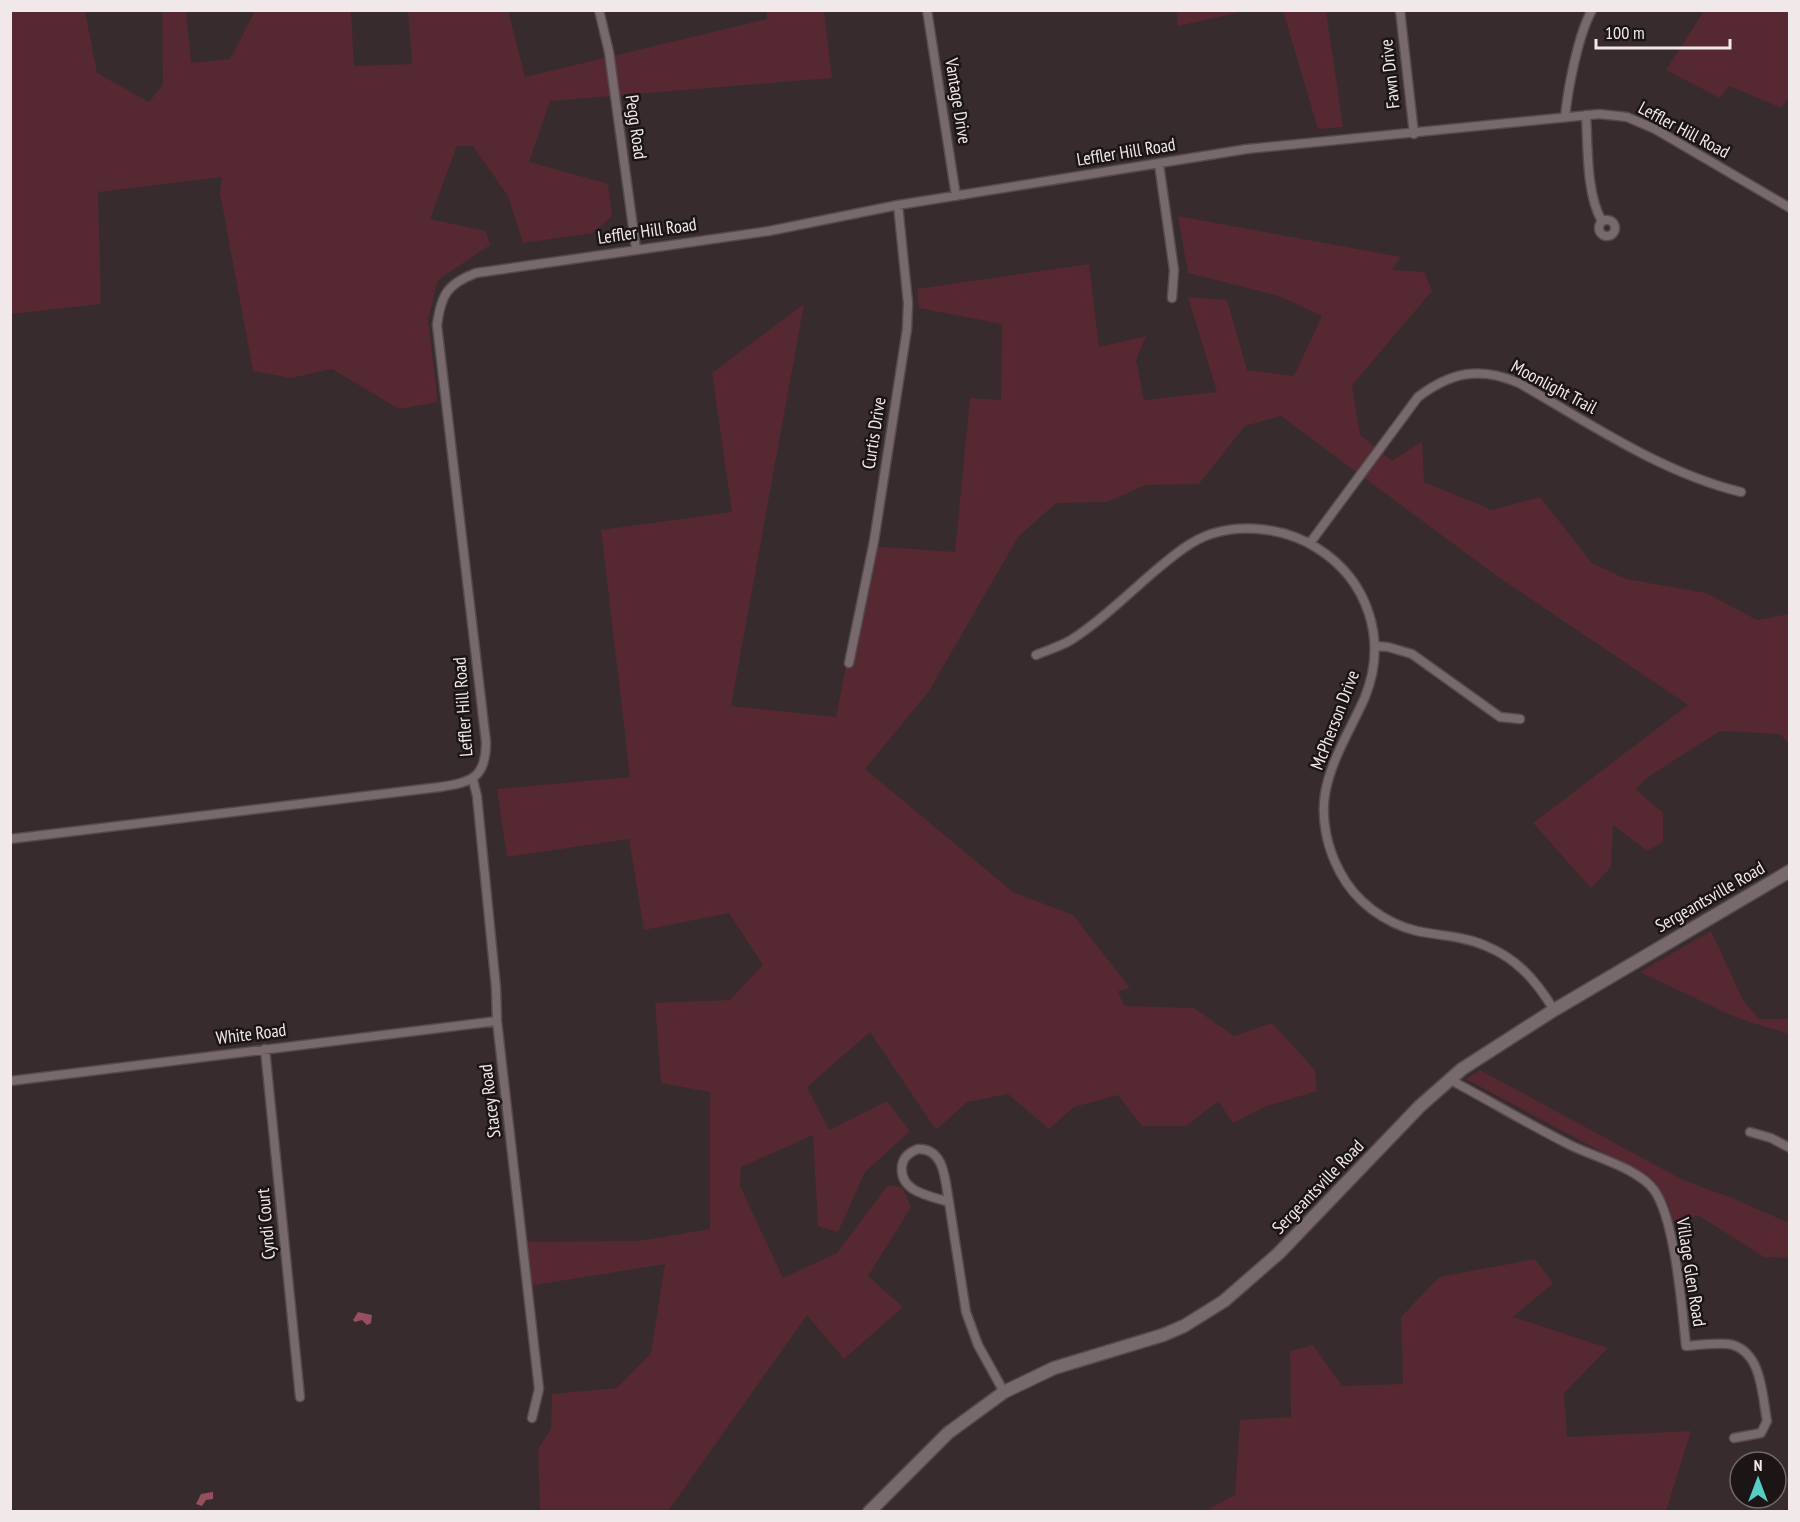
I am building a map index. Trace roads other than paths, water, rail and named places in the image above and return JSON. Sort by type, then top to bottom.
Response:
[{"type":"main road","name":"Sergeantsville Road","points":[[870,1512],[948,1432],[1004,1392],[1054,1368],[1163,1335],[1184,1326],[1224,1301],[1279,1253],[1420,1106],[1450,1078],[1480,1056],[1554,1010],[1790,871]]},
{"type":"street","name":"Pegg Road","points":[[599,10],[609,52],[636,249]]},
{"type":"street","name":"Vantage Drive","points":[[927,10],[957,196]]},
{"type":"street","name":"Fawn Drive","points":[[1400,10],[1414,134]]},
{"type":"street","points":[[1565,117],[1567,97],[1583,31],[1592,10]]},
{"type":"street","name":"Leffler Hill Road","points":[[10,839],[440,787],[473,780],[483,766],[486,742],[437,326],[439,310],[450,285],[476,273],[791,227],[898,205],[1271,146],[1414,134],[1586,115],[1613,115],[1641,122],[1790,208]]},
{"type":"street","points":[[1586,115],[1592,195],[1602,221]]},
{"type":"street","points":[[1159,164],[1174,270],[1172,298]]},
{"type":"street","name":"Curtis Drive","points":[[849,663],[874,541],[907,328],[908,303],[898,205]]},
{"type":"street","name":"Moonlight Trail","points":[[1310,543],[1418,397],[1446,379],[1476,373],[1491,374],[1519,383],[1660,464],[1697,479],[1741,492]]},
{"type":"street","name":"McPherson Drive","points":[[1036,655],[1072,639],[1184,547],[1211,534],[1239,529],[1267,530],[1310,543],[1338,562],[1355,582],[1366,605],[1375,646],[1371,678],[1332,766],[1326,792],[1325,829],[1328,845],[1339,871],[1359,899],[1383,917],[1416,931],[1485,945],[1513,960],[1536,982],[1554,1010]]},
{"type":"street","points":[[1375,646],[1395,648],[1412,654],[1500,717],[1520,719]]},
{"type":"street","name":"Stacey Road","points":[[473,780],[478,808],[496,988],[497,1021],[539,1389],[531,1418]]},
{"type":"street","name":"White Road","points":[[10,1081],[497,1021]]},
{"type":"street","name":"Cyndi Court","points":[[265,1049],[300,1396]]},
{"type":"street","name":"Village Glen Road","points":[[1450,1078],[1570,1145],[1630,1172],[1653,1189],[1668,1227],[1686,1346],[1727,1344],[1741,1348],[1752,1359],[1758,1374],[1767,1421],[1766,1427],[1755,1435],[1734,1438]]},
{"type":"street","points":[[1750,1132],[1771,1138],[1790,1148]]},
{"type":"street","points":[[949,1202],[917,1192],[908,1186],[902,1174],[905,1157],[911,1152],[926,1149],[938,1157],[942,1166],[949,1202],[966,1312],[978,1345],[1004,1392]]}]
